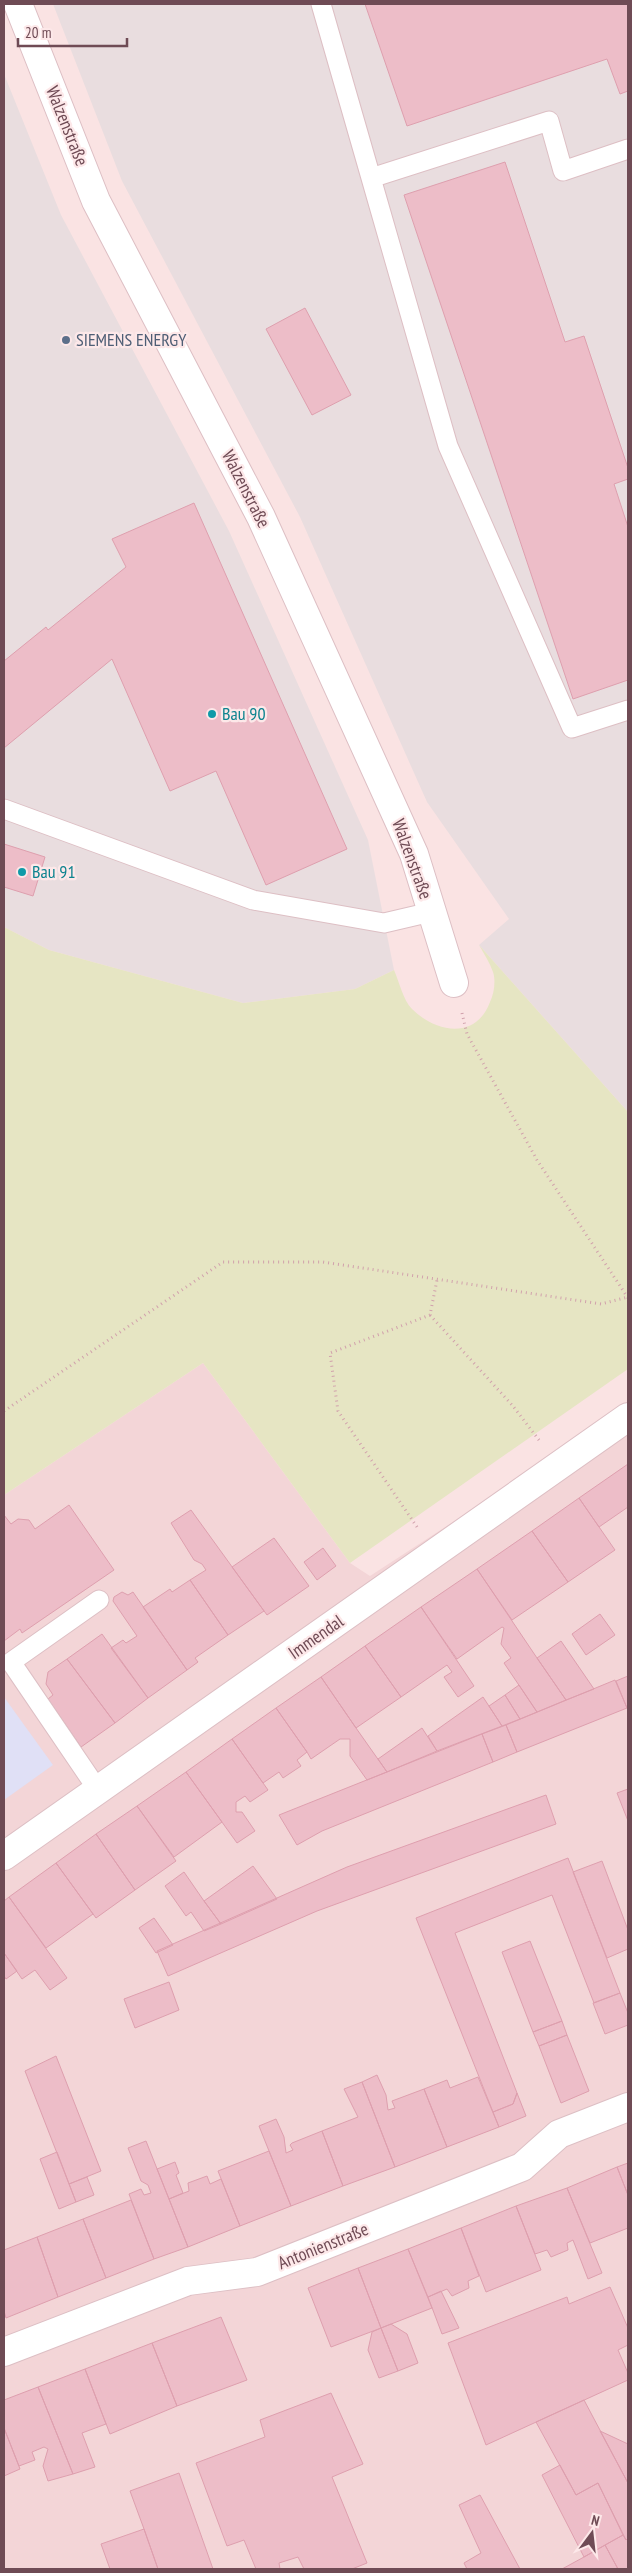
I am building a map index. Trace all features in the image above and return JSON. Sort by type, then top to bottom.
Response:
[{"type":"street","name":"Walzenstraße","points":[[18,4],[96,201],[261,518],[414,854],[454,983]]},
{"type":"street","name":"Immendal","points":[[4,1856],[628,1417]]},
{"type":"street","name":"Antonienstraße","points":[[4,2352],[188,2281],[258,2272],[522,2168],[559,2134],[628,2107]]},
{"type":"lane","points":[[321,4],[448,446],[572,728],[628,710]]},
{"type":"lane","points":[[371,178],[549,121],[563,170],[628,149]]},
{"type":"lane","points":[[4,809],[253,900],[384,923],[431,912]]},
{"type":"lane","points":[[98,1790],[11,1662],[99,1600]]},
{"type":"path","points":[[4,1411],[223,1262],[323,1262],[601,1304],[628,1298],[528,1143],[467,1034],[454,983]]},
{"type":"path","points":[[430,1315],[438,1280]]},
{"type":"path","points":[[430,1315],[513,1406],[539,1441]]},
{"type":"path","points":[[417,1528],[338,1412],[330,1353],[430,1315]]},
{"type":"shaded area","points":[[53,4],[628,4],[628,1112],[479,945],[509,919],[427,802],[300,517],[122,181]]},
{"type":"shaded area","points":[[4,74],[61,215],[229,531],[368,840],[394,970],[355,989],[243,1003],[49,950],[4,927]]},
{"type":"shaded area","points":[[203,1363],[350,1563],[370,1576],[628,1408],[628,2569],[4,2569],[4,1495]]},
{"type":"shaded area","points":[[4,1697],[53,1765],[4,1800]]},
{"type":"green space","points":[[4,927],[49,950],[243,1003],[355,989],[394,970],[404,996],[412,1009],[432,1023],[455,1029],[475,1022],[484,1014],[493,995],[493,972],[479,945],[628,1112],[628,1369],[350,1563],[203,1363],[4,1495]]},
{"type":"building","points":[[365,4],[628,4],[628,91],[620,94],[607,59],[407,126]]},
{"type":"building","points":[[505,162],[565,342],[584,336],[628,468],[628,479],[614,484],[628,527],[628,680],[573,699],[404,195]]},
{"type":"building","points":[[305,308],[351,395],[312,415],[266,329]]},
{"type":"building","name":"Bau 90","points":[[194,503],[347,849],[266,885],[216,771],[170,791],[112,659],[4,748],[4,661],[46,627],[48,630],[126,567],[112,539]]},
{"type":"building","name":"Bau 91","points":[[4,844],[45,857],[33,896],[4,887]]},
{"type":"building","points":[[628,1464],[628,1507],[599,1527],[579,1498]]},
{"type":"building","points":[[579,1498],[615,1550],[568,1582],[532,1531]]},
{"type":"building","points":[[69,1505],[114,1570],[22,1633],[20,1629],[4,1641],[4,1515],[11,1524],[18,1519],[29,1520],[35,1529]]},
{"type":"building","points":[[191,1510],[264,1611],[228,1635],[190,1580],[206,1570],[202,1564],[194,1560],[171,1523]]},
{"type":"building","points":[[532,1531],[568,1582],[512,1620],[477,1569]]},
{"type":"building","points":[[274,1538],[309,1586],[267,1615],[232,1567]]},
{"type":"building","points":[[323,1548],[336,1566],[317,1580],[304,1562]]},
{"type":"building","points":[[477,1569],[566,1700],[537,1712],[504,1663],[511,1658],[501,1644],[504,1628],[502,1627],[457,1659],[421,1607]]},
{"type":"building","points":[[190,1580],[228,1635],[195,1658],[198,1662],[187,1670],[143,1607],[170,1589],[172,1592]]},
{"type":"building","points":[[122,1592],[128,1595],[133,1592],[187,1670],[148,1698],[111,1648],[123,1640],[126,1643],[137,1636],[113,1601],[114,1597]]},
{"type":"building","points":[[421,1607],[474,1686],[458,1697],[444,1677],[452,1672],[447,1665],[401,1697],[365,1646]]},
{"type":"building","points":[[600,1614],[615,1635],[586,1655],[572,1634]]},
{"type":"building","points":[[102,1634],[148,1698],[115,1723],[67,1659]]},
{"type":"building","points":[[561,1641],[594,1689],[566,1700],[537,1658]]},
{"type":"building","points":[[365,1646],[401,1697],[356,1728],[321,1677]]},
{"type":"building","points":[[67,1659],[115,1723],[81,1747],[48,1699],[53,1695],[46,1684],[48,1672]]},
{"type":"building","points":[[628,1676],[628,1707],[627,1708],[616,1681]]},
{"type":"building","points":[[321,1677],[387,1772],[367,1780],[350,1756],[350,1739],[340,1739],[311,1759],[276,1708]]},
{"type":"building","points":[[615,1680],[627,1708],[517,1752],[506,1725]]},
{"type":"building","points":[[519,1685],[537,1712],[520,1719],[505,1695]]},
{"type":"building","points":[[505,1695],[520,1719],[502,1726],[489,1706]]},
{"type":"building","points":[[483,1697],[502,1726],[437,1751],[428,1736]]},
{"type":"building","points":[[276,1708],[307,1752],[297,1760],[301,1766],[283,1778],[279,1772],[263,1783],[232,1739]]},
{"type":"building","points":[[506,1725],[517,1752],[493,1762],[482,1734]]},
{"type":"building","points":[[422,1728],[437,1751],[387,1772],[378,1759]]},
{"type":"building","points":[[482,1734],[493,1762],[322,1831],[297,1845],[279,1815]]},
{"type":"building","points":[[232,1739],[268,1790],[250,1802],[245,1796],[236,1802],[236,1812],[242,1812],[255,1831],[237,1843],[186,1772]]},
{"type":"building","points":[[186,1772],[222,1822],[174,1857],[137,1806]]},
{"type":"building","points":[[628,1789],[628,1821],[617,1793]]},
{"type":"building","points":[[546,1795],[556,1824],[317,1911],[168,1976],[157,1951],[347,1867]]},
{"type":"building","points":[[137,1806],[176,1861],[135,1890],[96,1834]]},
{"type":"building","points":[[96,1834],[135,1890],[96,1918],[56,1863]]},
{"type":"building","points":[[568,1858],[620,1993],[594,2003],[552,1895],[455,1933],[517,2093],[513,2104],[493,2112],[416,1918]]},
{"type":"building","points":[[602,1861],[628,1930],[628,1949],[607,1958],[573,1872]]},
{"type":"building","points":[[56,1863],[93,1914],[46,1948],[9,1897]]},
{"type":"building","points":[[253,1866],[277,1899],[221,1924],[204,1901]]},
{"type":"building","points":[[184,1872],[221,1924],[204,1931],[191,1912],[186,1916],[165,1886]]},
{"type":"building","points":[[9,1897],[67,1978],[50,1990],[35,1970],[22,1979],[4,1953],[4,1901]]},
{"type":"building","points":[[154,1918],[173,1945],[156,1953],[139,1928]]},
{"type":"building","points":[[530,1941],[562,2021],[533,2032],[502,1952]]},
{"type":"building","points":[[4,1953],[17,1971],[6,1979],[4,1976]]},
{"type":"building","points":[[169,1982],[179,2010],[135,2028],[124,1999]]},
{"type":"building","points":[[620,1993],[628,2013],[628,2025],[605,2034],[593,2003]]},
{"type":"building","points":[[562,2021],[567,2035],[539,2046],[533,2032]]},
{"type":"building","points":[[567,2035],[589,2091],[561,2103],[539,2046]]},
{"type":"building","points":[[56,2056],[101,2171],[69,2184],[25,2071]]},
{"type":"building","points":[[377,2075],[386,2095],[388,2110],[395,2108],[392,2101],[424,2089],[447,2147],[395,2167],[362,2082]]},
{"type":"building","points":[[478,2077],[499,2127],[447,2147],[424,2089],[447,2080],[450,2088]]},
{"type":"building","points":[[362,2082],[395,2167],[343,2186],[322,2131],[358,2117],[344,2089]]},
{"type":"building","points":[[517,2093],[526,2116],[499,2127],[493,2112],[513,2104]]},
{"type":"building","points":[[276,2119],[284,2137],[286,2153],[293,2150],[290,2145],[292,2143],[322,2131],[343,2186],[291,2206],[259,2126]]},
{"type":"building","points":[[146,2141],[188,2247],[154,2259],[129,2194],[141,2189],[144,2195],[151,2193],[148,2185],[141,2181],[128,2148]]},
{"type":"building","points":[[269,2151],[291,2206],[240,2226],[218,2171]]},
{"type":"building","points":[[57,2152],[76,2202],[59,2209],[40,2159]]},
{"type":"building","points":[[175,2162],[179,2173],[176,2175],[183,2193],[169,2199],[157,2169]]},
{"type":"building","points":[[628,2163],[628,2195],[617,2167]]},
{"type":"building","points":[[617,2167],[628,2195],[628,2228],[590,2243],[567,2188]]},
{"type":"building","points":[[207,2176],[210,2184],[221,2179],[240,2226],[188,2247],[169,2199],[189,2191],[188,2183]]},
{"type":"building","points":[[87,2177],[94,2195],[76,2202],[69,2184]]},
{"type":"building","points":[[567,2188],[602,2273],[588,2279],[573,2240],[567,2243],[568,2250],[551,2257],[547,2250],[535,2254],[516,2206]]},
{"type":"building","points":[[131,2200],[154,2259],[106,2278],[83,2219]]},
{"type":"building","points":[[516,2206],[541,2270],[486,2292],[461,2228]]},
{"type":"building","points":[[83,2219],[106,2278],[58,2297],[37,2237]]},
{"type":"building","points":[[461,2228],[479,2276],[468,2281],[469,2288],[452,2296],[447,2289],[428,2297],[408,2249]]},
{"type":"building","points":[[37,2237],[58,2297],[6,2318],[4,2311],[4,2250]]},
{"type":"building","points":[[408,2249],[432,2308],[381,2328],[358,2268]]},
{"type":"building","points":[[358,2268],[381,2328],[331,2347],[308,2288]]},
{"type":"building","points":[[610,2287],[628,2328],[628,2345],[618,2350],[628,2373],[628,2380],[486,2445],[448,2343],[567,2297],[569,2304]]},
{"type":"building","points":[[441,2291],[459,2328],[442,2334],[428,2297]]},
{"type":"building","points":[[221,2317],[247,2380],[177,2406],[152,2343]]},
{"type":"building","points":[[391,2324],[407,2334],[418,2363],[398,2371],[381,2328]]},
{"type":"building","points":[[381,2328],[398,2371],[379,2378],[368,2350],[372,2332]]},
{"type":"building","points":[[152,2343],[177,2406],[110,2434],[85,2369]]},
{"type":"building","points":[[85,2369],[106,2424],[82,2433],[95,2467],[73,2474],[38,2387]]},
{"type":"building","points":[[38,2387],[73,2474],[48,2481],[43,2466],[48,2449],[44,2447],[32,2452],[35,2460],[19,2466],[4,2428],[4,2400]]},
{"type":"building","points":[[331,2393],[363,2464],[332,2477],[367,2563],[352,2569],[304,2569],[298,2557],[279,2563],[280,2569],[256,2569],[244,2540],[227,2546],[196,2463],[265,2437],[260,2420]]},
{"type":"building","points":[[584,2400],[628,2483],[628,2538],[626,2540],[598,2483],[576,2495],[536,2422]]},
{"type":"building","points":[[4,2428],[20,2469],[4,2476]]},
{"type":"building","points":[[600,2431],[628,2444],[628,2483]]},
{"type":"building","points":[[560,2465],[576,2495],[598,2483],[623,2535],[584,2557],[542,2475]]},
{"type":"building","points":[[179,2473],[213,2569],[158,2569],[130,2491]]},
{"type":"building","points":[[480,2495],[520,2569],[467,2569],[464,2563],[481,2553],[459,2505]]},
{"type":"building","points":[[144,2529],[158,2569],[110,2569],[101,2544]]},
{"type":"building","points":[[623,2535],[626,2540],[628,2538],[628,2569],[618,2569],[605,2545]]},
{"type":"building","points":[[605,2545],[618,2569],[562,2569],[584,2557]]},
{"type":"place","name":"SIEMENS ENERGY","points":[[66,340]]},
{"type":"place","name":"Bau 90","points":[[212,714]]},
{"type":"place","name":"Bau 91","points":[[22,872]]}]
